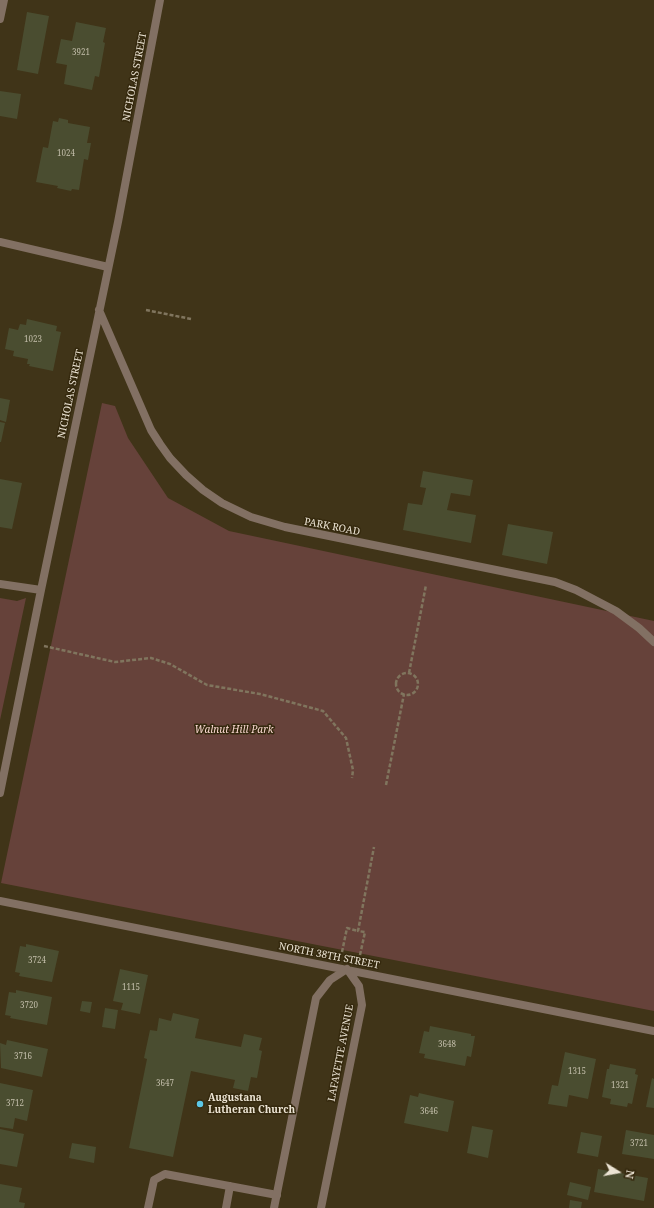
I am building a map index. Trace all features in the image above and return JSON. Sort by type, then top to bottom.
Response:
[{"type":"street","points":[[0,19],[4,0]]},
{"type":"street","name":"NICHOLAS STREET","points":[[0,793],[118,222],[160,0]]},
{"type":"street","points":[[0,242],[108,267]]},
{"type":"street","name":"PARK ROAD","points":[[99,310],[151,430],[170,458],[186,475],[203,490],[222,503],[251,517],[285,528],[555,582],[590,596],[616,611],[639,628],[654,642]]},
{"type":"street","points":[[0,584],[41,590]]},
{"type":"street","name":"NORTH 38TH STREET","points":[[0,901],[654,1031]]},
{"type":"street","points":[[274,1208],[316,998],[330,980],[347,969]]},
{"type":"street","name":"LAFAYETTE AVENUE","points":[[321,1208],[362,1005],[359,986],[347,969]]},
{"type":"street","points":[[148,1208],[154,1180],[165,1174],[277,1195]]},
{"type":"street","points":[[226,1208],[230,1186]]},
{"type":"path","points":[[146,310],[191,319]]},
{"type":"path","points":[[409,673],[426,585]]},
{"type":"path","points":[[30,642],[116,662],[151,658],[170,664],[207,685],[260,694],[323,711],[346,738],[353,770],[352,778]]},
{"type":"path","points":[[409,673],[415,677],[418,686],[414,692],[404,694],[399,690],[396,683],[402,674],[409,673]]},
{"type":"path","points":[[386,785],[404,694]]},
{"type":"path","points":[[358,931],[374,847]]},
{"type":"path","points":[[342,952],[347,928],[365,932],[360,955]]},
{"type":"green space","name":"Walnut Hill Park","points":[[102,403],[115,406],[128,438],[168,498],[229,531],[654,621],[654,1011],[1,883]]},
{"type":"green space","points":[[0,598],[17,601],[26,598],[0,720]]},
{"type":"building","points":[[27,12],[49,16],[38,74],[17,70]]},
{"type":"building","points":[[76,22],[106,28],[99,77],[95,76],[92,90],[64,84],[67,65],[56,63],[61,39],[72,41]]},
{"type":"building","points":[[0,91],[21,94],[17,119],[0,116]]},
{"type":"building","points":[[59,118],[68,120],[68,123],[90,127],[87,143],[91,143],[88,160],[84,159],[79,190],[72,189],[71,191],[57,188],[58,186],[36,182],[43,147],[48,148],[53,121],[58,122]]},
{"type":"building","points":[[27,319],[57,326],[56,331],[61,332],[53,371],[29,366],[30,364],[27,364],[28,359],[13,356],[14,351],[5,349],[9,328],[18,330],[20,324],[26,325]]},
{"type":"building","points":[[0,398],[10,400],[6,422],[0,420]]},
{"type":"building","points":[[0,422],[5,423],[1,442],[0,442]]},
{"type":"building","points":[[423,471],[473,480],[470,496],[451,493],[447,510],[476,515],[471,543],[403,530],[408,503],[422,505],[426,488],[420,487]]},
{"type":"building","points":[[0,479],[22,483],[12,529],[0,527]]},
{"type":"building","points":[[508,524],[553,532],[547,564],[502,555]]},
{"type":"building","points":[[26,944],[59,951],[52,982],[19,976],[20,973],[15,972],[20,946],[26,947]]},
{"type":"building","points":[[120,969],[148,975],[140,1014],[121,1010],[123,1003],[113,1001]]},
{"type":"building","points":[[16,990],[52,997],[47,1025],[10,1018],[11,1016],[5,1015],[9,992],[16,993]]},
{"type":"building","points":[[82,1001],[92,1002],[90,1013],[80,1011]]},
{"type":"building","points":[[105,1008],[118,1010],[115,1029],[102,1027]]},
{"type":"building","points":[[173,1013],[199,1019],[195,1038],[241,1047],[244,1034],[262,1038],[259,1050],[262,1051],[257,1078],[251,1077],[248,1091],[233,1088],[235,1080],[191,1071],[173,1157],[129,1148],[147,1059],[144,1058],[150,1030],[157,1031],[159,1018],[171,1021]]},
{"type":"building","points":[[430,1026],[475,1036],[471,1057],[467,1056],[465,1066],[424,1058],[425,1054],[419,1053],[424,1031],[429,1032]]},
{"type":"building","points":[[7,1040],[48,1049],[42,1077],[1,1068],[0,1043],[6,1045]]},
{"type":"building","points":[[565,1052],[596,1059],[588,1099],[569,1095],[567,1107],[548,1104],[552,1085],[558,1086]]},
{"type":"building","points":[[610,1064],[636,1069],[635,1074],[638,1075],[632,1104],[628,1103],[627,1107],[610,1104],[611,1099],[602,1097],[607,1069],[609,1069]]},
{"type":"building","points":[[652,1078],[654,1079],[654,1108],[646,1107]]},
{"type":"building","points":[[0,1083],[33,1090],[27,1121],[15,1118],[13,1129],[0,1127]]},
{"type":"building","points":[[419,1093],[454,1101],[448,1132],[404,1123],[410,1095],[418,1097]]},
{"type":"building","points":[[472,1126],[493,1130],[488,1158],[467,1153]]},
{"type":"building","points":[[0,1129],[24,1134],[17,1167],[0,1164]]},
{"type":"building","points":[[626,1130],[654,1135],[654,1159],[622,1154]]},
{"type":"building","points":[[581,1132],[602,1136],[598,1157],[577,1153]]},
{"type":"building","points":[[72,1143],[96,1147],[94,1163],[69,1158]]},
{"type":"building","points":[[598,1169],[648,1178],[644,1201],[594,1192]]},
{"type":"building","points":[[570,1182],[591,1187],[588,1200],[567,1195]]},
{"type":"building","points":[[0,1184],[22,1188],[19,1202],[25,1203],[24,1208],[0,1208]]},
{"type":"building","points":[[570,1200],[582,1202],[581,1208],[569,1208]]},
{"type":"place","name":"Augustana Lutheran Church","points":[[200,1104]]}]
